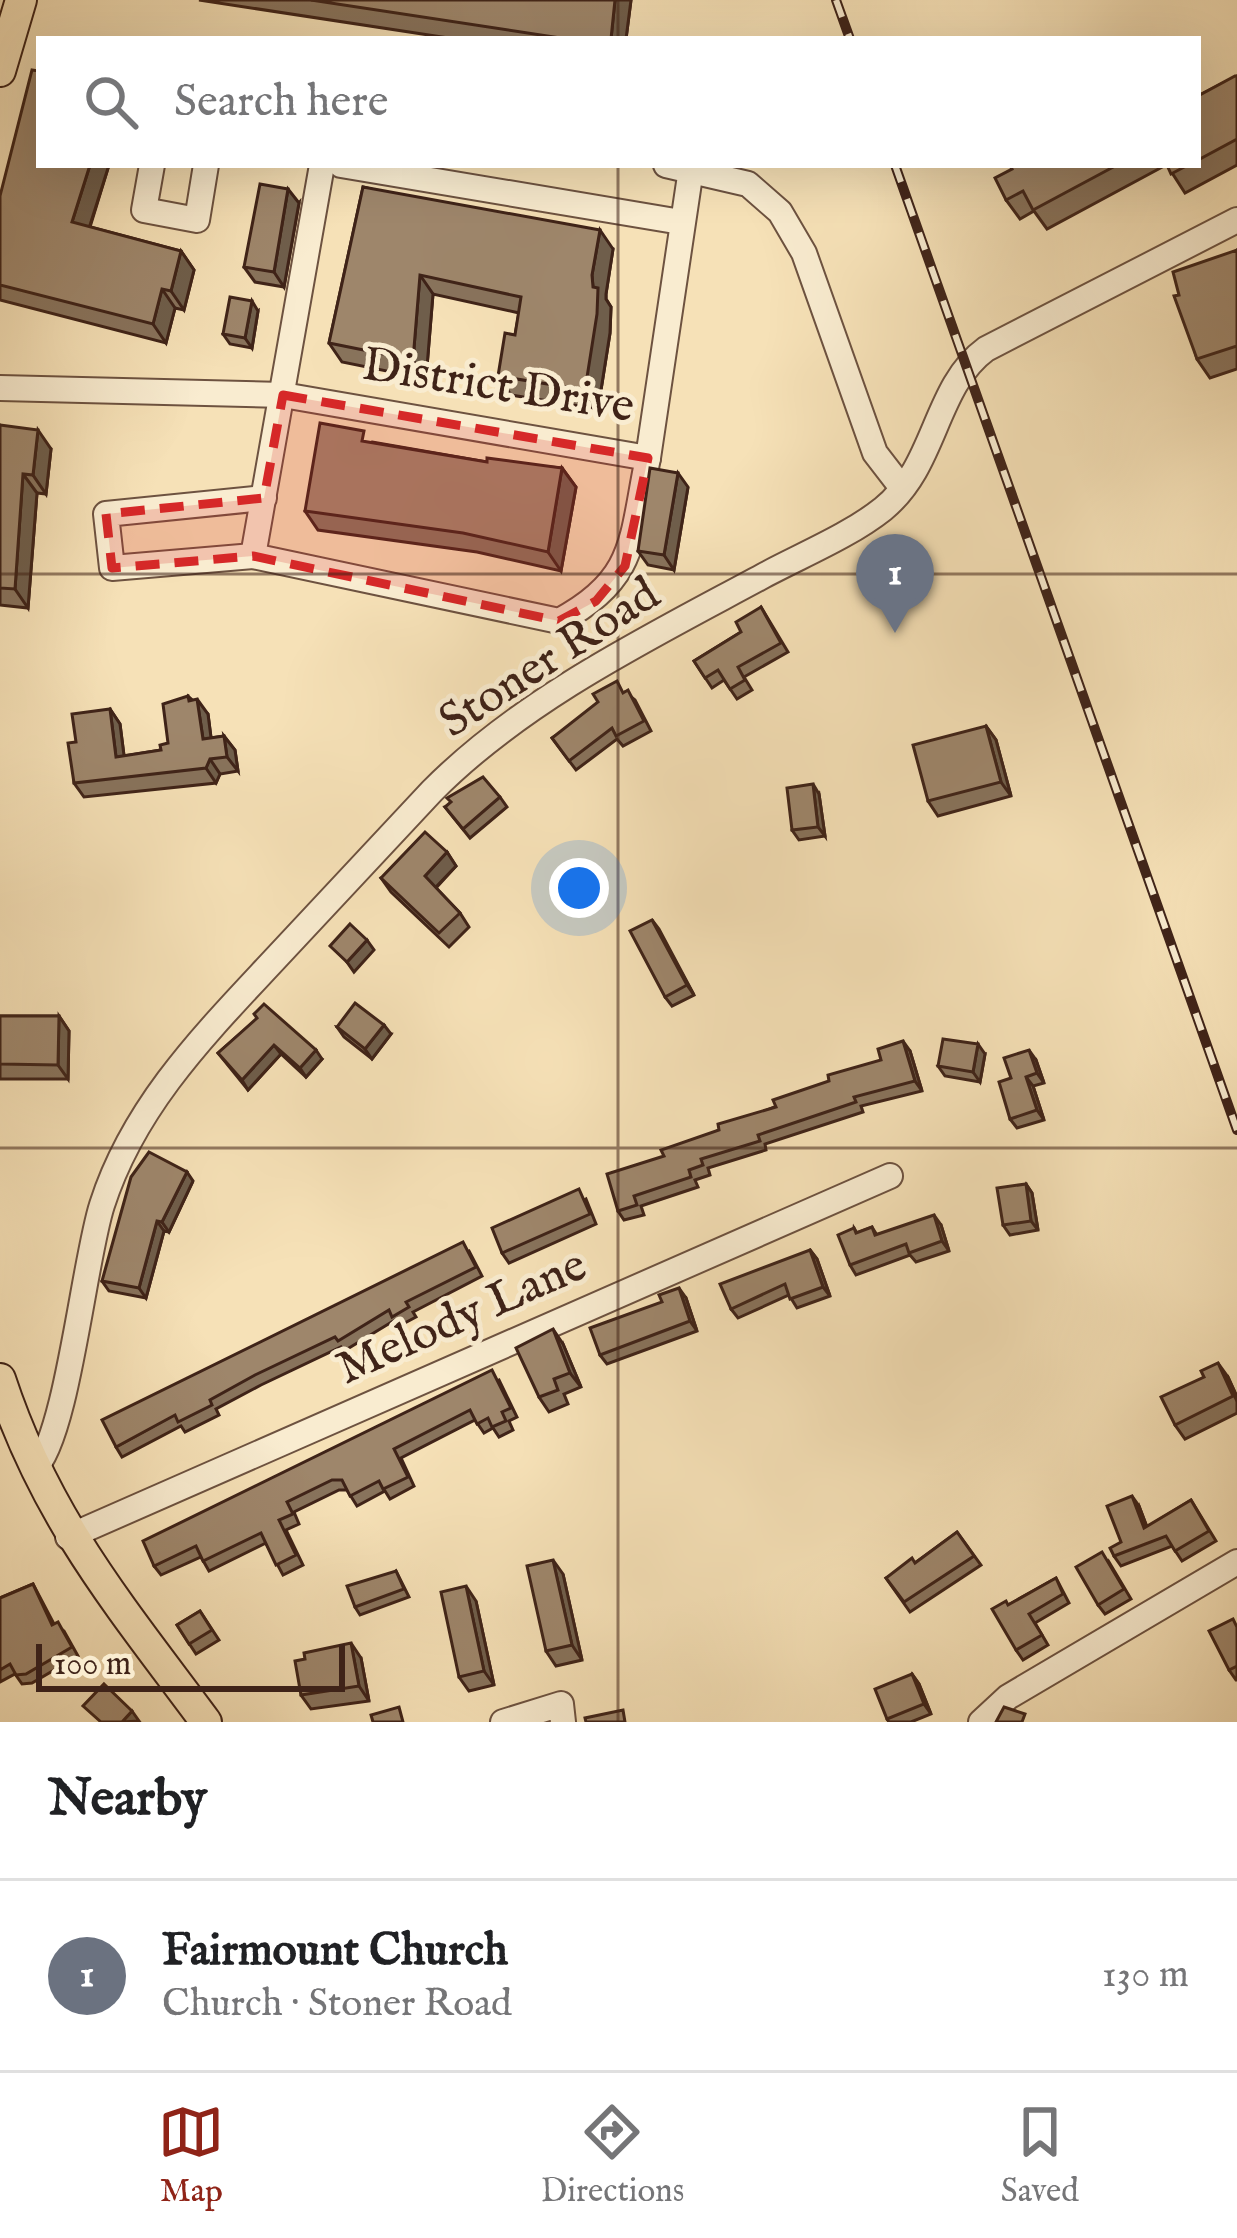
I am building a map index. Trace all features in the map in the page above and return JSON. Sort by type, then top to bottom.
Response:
[{"type":"main road","points":[[0,71],[21,0]]},
{"type":"main road","points":[[0,1379],[19,1453],[68,1537],[206,1722]]},
{"type":"street","points":[[151,168],[144,210],[197,220],[206,168]]},
{"type":"street","points":[[253,556],[321,168]]},
{"type":"street","points":[[359,168],[681,222]]},
{"type":"street","name":"District Drive","points":[[0,388],[283,395],[648,458],[681,222],[679,168]]},
{"type":"street","name":"District Drive","points":[[683,168],[748,184],[792,229],[875,453],[902,488]]},
{"type":"street","name":"Stoner Road","points":[[19,1453],[43,1461],[56,1427],[84,1272],[105,1195],[136,1126],[201,1038],[459,764],[567,688],[875,514],[902,488],[932,444],[957,375],[976,356],[1024,326],[1237,220]]},
{"type":"street","points":[[264,498],[106,514],[112,568],[253,556],[559,621],[596,601],[625,566],[648,458]]},
{"type":"street","name":"Melody Lane","points":[[68,1537],[890,1176]]},
{"type":"street","points":[[981,1722],[1009,1697],[1237,1562]]},
{"type":"street","points":[[503,1722],[561,1704],[563,1722]]},
{"type":"highlighted area","points":[[283,395],[648,458],[625,566],[596,601],[559,621],[253,556],[112,568],[106,514],[264,498]]},
{"type":"building","points":[[311,0],[615,0],[611,36],[547,36]]},
{"type":"building","points":[[32,70],[36,71],[36,168],[89,168],[72,222],[181,251],[171,291],[162,289],[153,324],[0,285],[0,196]]},
{"type":"building","points":[[1237,76],[1237,139],[1201,158],[1201,94]]},
{"type":"building","points":[[1111,168],[1033,210],[1023,191],[1006,200],[995,178],[1012,169]]},
{"type":"building","points":[[260,184],[288,189],[274,272],[244,267]]},
{"type":"building","points":[[363,187],[600,230],[592,275],[593,287],[598,288],[597,314],[585,390],[498,376],[505,333],[515,335],[521,297],[420,275],[413,360],[329,343]]},
{"type":"building","points":[[1237,250],[1237,346],[1197,359],[1174,296],[1179,295],[1173,272]]},
{"type":"building","points":[[230,297],[252,301],[245,338],[223,334]]},
{"type":"building","points":[[320,423],[364,431],[362,441],[487,462],[487,458],[562,468],[548,552],[463,533],[305,511]]},
{"type":"building","points":[[0,425],[38,430],[33,475],[23,474],[15,589],[0,588]]},
{"type":"building","points":[[650,468],[678,473],[664,555],[638,551]]},
{"type":"building","points":[[761,607],[781,643],[738,667],[745,680],[730,689],[718,670],[705,678],[694,661],[741,632],[736,622]]},
{"type":"building","points":[[617,681],[623,693],[628,690],[644,721],[616,736],[612,728],[569,761],[552,738],[598,702],[593,694]]},
{"type":"building","points":[[188,696],[189,701],[197,699],[203,739],[224,736],[227,757],[210,759],[206,768],[74,783],[68,743],[76,742],[72,714],[110,709],[116,757],[161,750],[160,745],[168,743],[163,704]]},
{"type":"building","points":[[986,726],[1001,782],[928,801],[913,745]]},
{"type":"building","points":[[483,777],[500,797],[463,829],[445,807],[451,802],[447,798]]},
{"type":"building","points":[[813,784],[818,827],[792,830],[787,788]]},
{"type":"building","points":[[425,832],[447,852],[425,876],[460,913],[439,933],[381,878]]},
{"type":"building","points":[[652,920],[687,985],[665,997],[630,931]]},
{"type":"building","points":[[350,924],[367,940],[347,962],[330,946]]},
{"type":"building","points":[[355,1003],[384,1025],[365,1049],[337,1027]]},
{"type":"building","points":[[264,1004],[316,1050],[300,1068],[274,1045],[242,1080],[218,1053],[257,1018],[254,1014]]},
{"type":"building","points":[[0,1016],[59,1016],[58,1065],[0,1064]]},
{"type":"building","points":[[943,1039],[978,1044],[973,1072],[938,1066]]},
{"type":"building","points":[[903,1041],[915,1081],[854,1097],[856,1102],[758,1135],[760,1141],[701,1159],[703,1165],[689,1170],[691,1177],[634,1196],[637,1205],[618,1211],[607,1174],[664,1156],[661,1150],[719,1130],[718,1124],[776,1107],[773,1100],[829,1081],[828,1075],[881,1060],[878,1049]]},
{"type":"building","points":[[1029,1050],[1037,1073],[1026,1077],[1037,1110],[1010,1119],[999,1082],[1011,1078],[1004,1058]]},
{"type":"building","points":[[149,1152],[187,1172],[162,1222],[157,1221],[139,1288],[102,1281],[131,1177]]},
{"type":"building","points":[[1026,1184],[1031,1221],[1003,1225],[997,1188]]},
{"type":"building","points":[[579,1189],[590,1214],[502,1253],[492,1228]]},
{"type":"building","points":[[934,1215],[942,1241],[909,1253],[906,1244],[850,1265],[838,1235],[872,1227],[875,1235]]},
{"type":"building","points":[[463,1242],[476,1267],[406,1302],[409,1307],[392,1317],[389,1310],[338,1341],[335,1337],[255,1375],[210,1400],[212,1405],[178,1422],[175,1415],[116,1447],[102,1420]]},
{"type":"building","points":[[810,1250],[823,1287],[790,1299],[785,1284],[731,1309],[720,1284]]},
{"type":"building","points":[[679,1288],[690,1321],[600,1355],[590,1328],[662,1302],[659,1295]]},
{"type":"building","points":[[553,1329],[570,1373],[554,1379],[558,1390],[539,1397],[516,1348]]},
{"type":"building","points":[[1218,1363],[1233,1396],[1175,1425],[1161,1397],[1204,1377],[1201,1371]]},
{"type":"building","points":[[492,1370],[511,1408],[502,1412],[506,1421],[492,1427],[488,1418],[477,1424],[470,1410],[394,1449],[408,1477],[383,1489],[379,1481],[350,1496],[342,1480],[332,1480],[287,1502],[293,1514],[279,1520],[296,1555],[276,1565],[261,1533],[203,1561],[196,1546],[154,1566],[143,1541]]},
{"type":"building","points":[[1132,1496],[1144,1528],[1191,1500],[1209,1531],[1175,1551],[1166,1536],[1114,1556],[1110,1548],[1121,1542],[1107,1506]]},
{"type":"building","points":[[957,1532],[974,1556],[904,1602],[886,1578]]},
{"type":"building","points":[[1102,1552],[1124,1589],[1098,1605],[1076,1567]]},
{"type":"building","points":[[553,1560],[572,1645],[546,1651],[527,1566]]},
{"type":"building","points":[[396,1571],[404,1589],[355,1607],[347,1586]]},
{"type":"building","points":[[1056,1578],[1063,1594],[1029,1614],[1042,1635],[1016,1650],[992,1609]]},
{"type":"building","points":[[33,1584],[52,1625],[58,1622],[72,1647],[16,1675],[10,1664],[0,1670],[0,1598]]},
{"type":"building","points":[[466,1586],[484,1671],[459,1677],[441,1592]]},
{"type":"building","points":[[200,1611],[212,1630],[189,1644],[177,1625]]},
{"type":"building","points":[[1233,1619],[1237,1666],[1229,1670],[1209,1631]]},
{"type":"building","points":[[351,1643],[359,1686],[301,1695],[295,1661],[305,1659],[304,1653]]},
{"type":"building","points":[[912,1674],[924,1704],[887,1719],[875,1689]]},
{"type":"building","points":[[104,1684],[132,1711],[122,1722],[101,1722],[83,1706]]},
{"type":"building","points":[[399,1707],[403,1722],[373,1722],[371,1715]]},
{"type":"building","points":[[1004,1707],[1025,1714],[1022,1722],[996,1722]]},
{"type":"building","points":[[623,1710],[625,1722],[586,1722],[585,1718]]},
{"type":"railway","points":[[836,0],[849,36]]},
{"type":"railway","points":[[896,168],[1237,1130]]},
{"type":"place","name":"Fairmount Church","points":[[895,633]]}]
